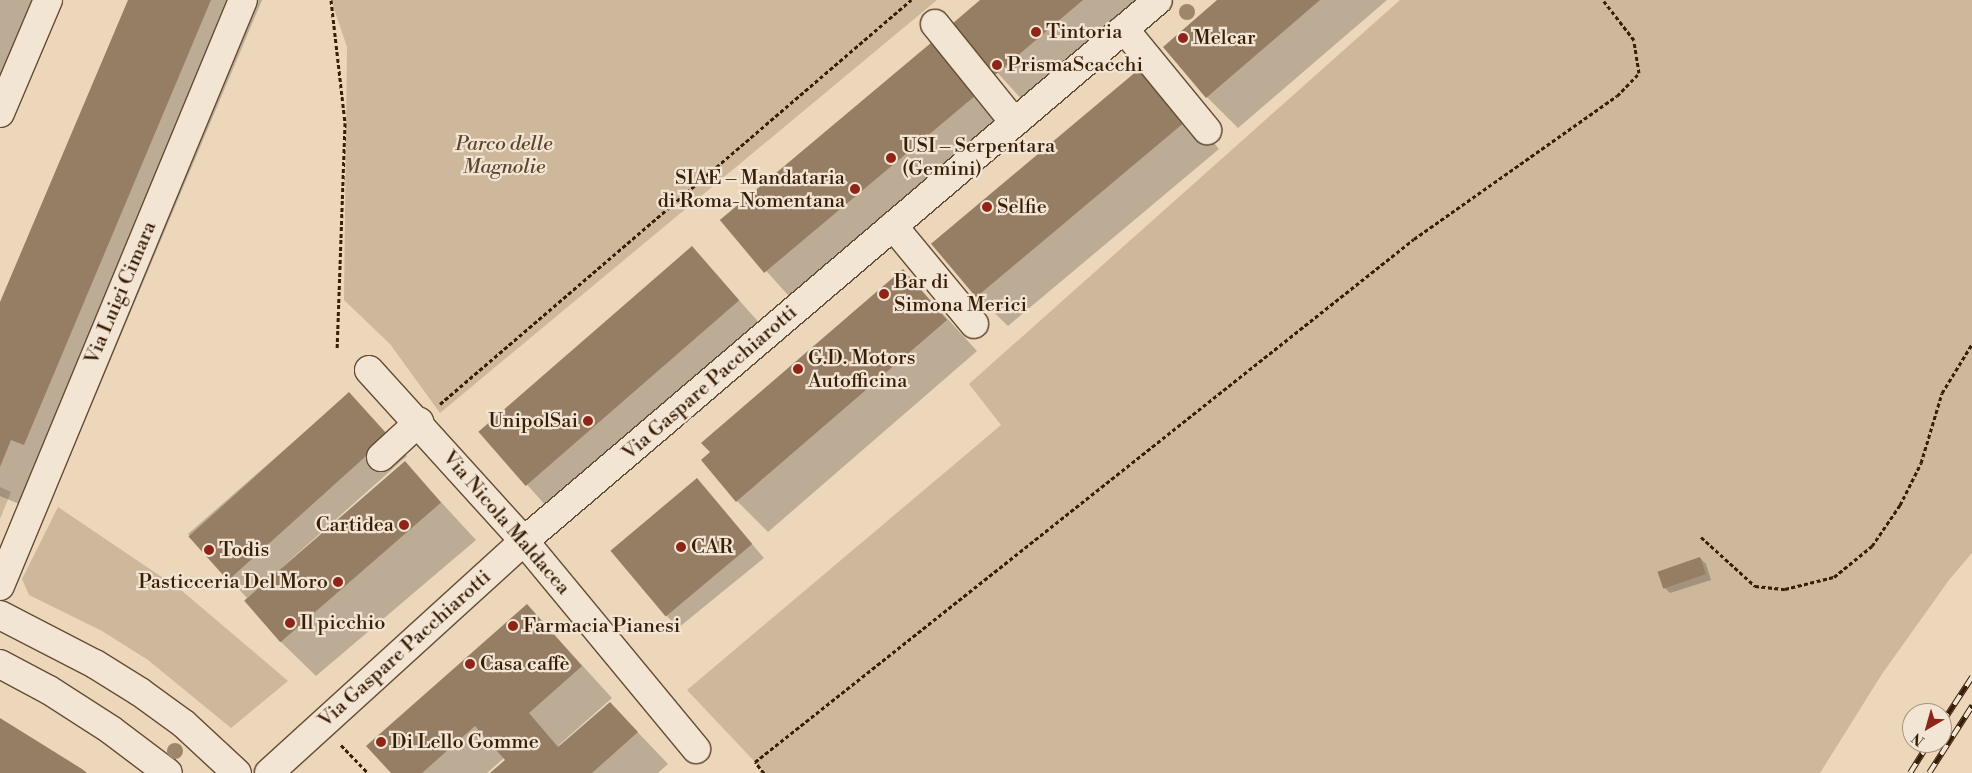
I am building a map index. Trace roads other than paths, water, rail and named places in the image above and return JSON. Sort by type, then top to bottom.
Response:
[{"type":"street","points":[[0,113],[48,0]]},
{"type":"street","name":"Via Luigi Cimara","points":[[0,586],[243,0]]},
{"type":"street","name":"Via Gaspare Pacchiarotti","points":[[269,773],[524,541],[1158,0]]},
{"type":"street","points":[[935,24],[1014,122]]},
{"type":"street","points":[[1124,29],[1207,130]]},
{"type":"street","points":[[893,226],[974,324]]},
{"type":"street","name":"Via Nicola Maldacea","points":[[369,370],[419,422],[524,541],[696,748]]},
{"type":"street","points":[[381,457],[419,422]]},
{"type":"street","points":[[0,615],[95,664],[147,697],[203,739],[237,773]]},
{"type":"street","points":[[0,664],[103,725],[168,773]]},
{"type":"railway","points":[[1952,708],[1972,677]]},
{"type":"railway","points":[[1929,773],[1972,706]]},
{"type":"railway","points":[[1910,773],[1923,753]]},
{"type":"place","name":"Tintoria","points":[[1036,32]]},
{"type":"place","name":"Melcar","points":[[1183,38]]},
{"type":"place","name":"PrismaScacchi","points":[[997,65]]},
{"type":"place","name":"USI – Serpentara (Gemini)","points":[[891,158]]},
{"type":"place","name":"SIAE – Mandataria di Roma-Nomentana","points":[[855,189]]},
{"type":"place","name":"Selfie","points":[[987,207]]},
{"type":"place","name":"Bar di Simona Merici","points":[[884,294]]},
{"type":"place","name":"G.D. Motors Autofficina","points":[[798,369]]},
{"type":"place","name":"UnipolSai","points":[[588,421]]},
{"type":"place","name":"Cartidea","points":[[404,525]]},
{"type":"place","name":"CAR","points":[[681,547]]},
{"type":"place","name":"Todis","points":[[209,550]]},
{"type":"place","name":"Pasticceria Del Moro","points":[[338,582]]},
{"type":"place","name":"Il picchio","points":[[290,623]]},
{"type":"place","name":"Farmacia Pianesi","points":[[513,626]]},
{"type":"place","name":"Casa caffè","points":[[470,664]]},
{"type":"place","name":"Di Lello Gomme","points":[[381,742]]},
{"type":"park label","name":"Parco delle Magnolie","points":[[504,156]]}]
